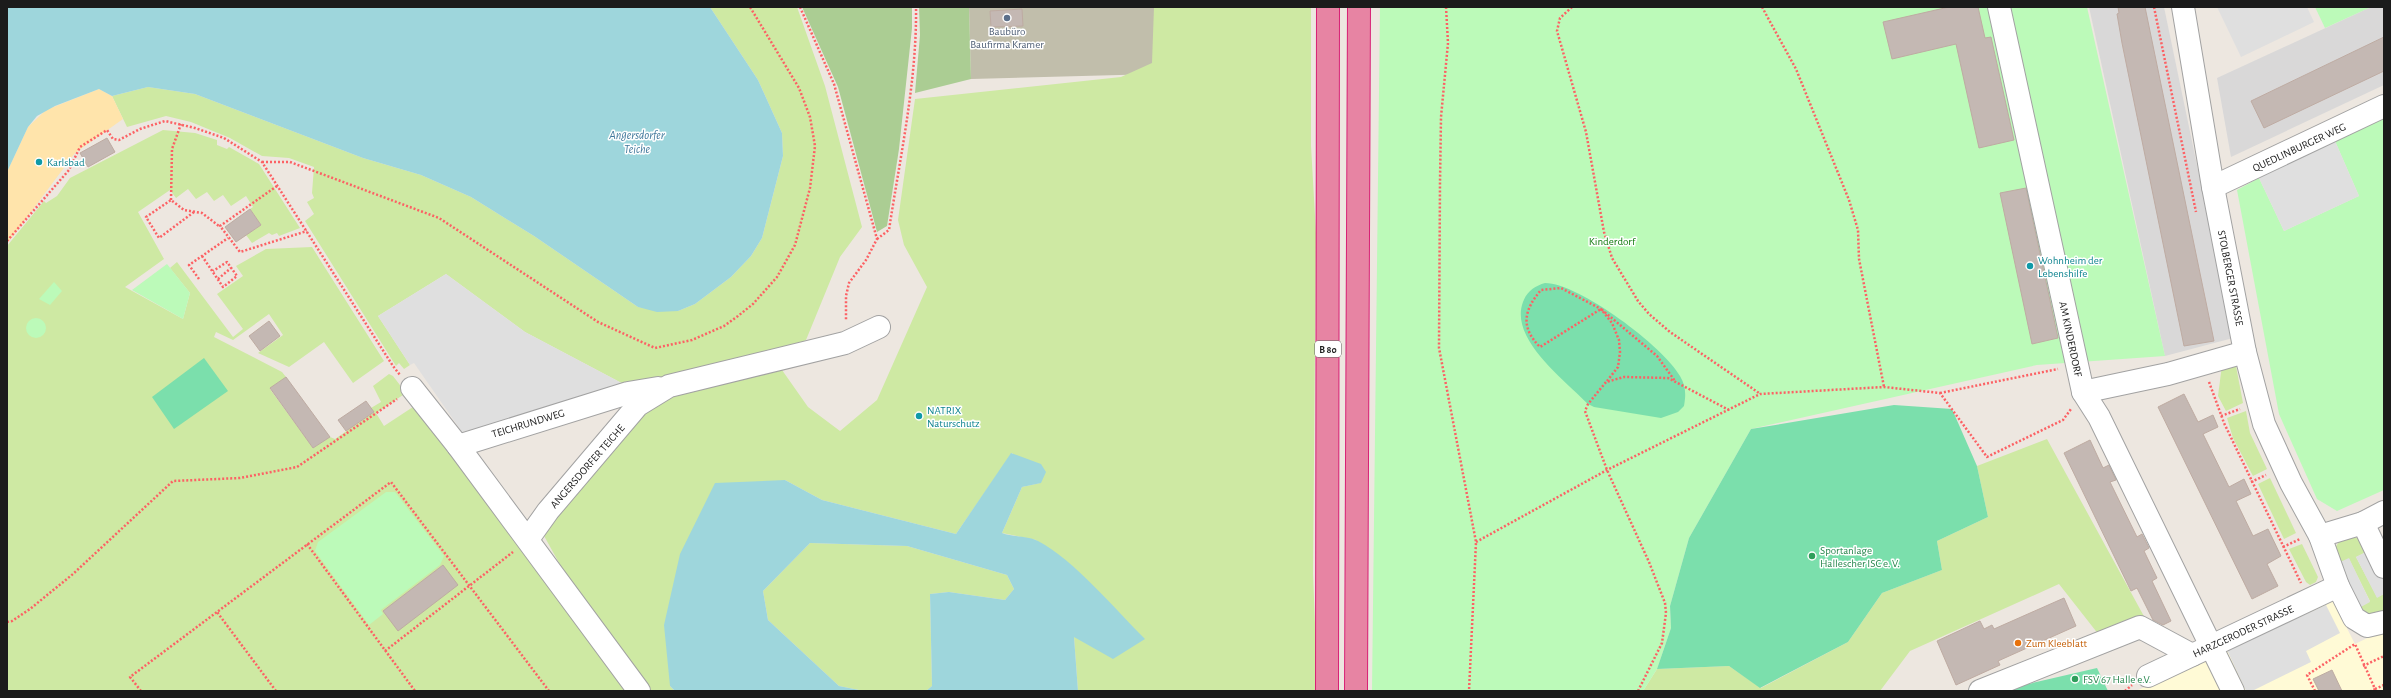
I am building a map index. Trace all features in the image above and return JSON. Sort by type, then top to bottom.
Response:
[{"type":"highway","name":"B 80","points":[[1327,691],[1328,7]]},
{"type":"highway","name":"B 80","points":[[1356,691],[1359,7]]},
{"type":"street","name":"AM KINDERDORF","points":[[1999,7],[2082,392],[2100,417],[2202,650],[2233,691]]},
{"type":"street","name":"STOLBERGER STRASSE","points":[[2183,7],[2213,187],[2245,352],[2264,424],[2291,483],[2311,537]]},
{"type":"street","name":"QUEDLINBURGER WEG","points":[[2213,187],[2384,106]]},
{"type":"street","name":"ANGERSDORFER TEICHE","points":[[521,545],[548,511],[638,406],[669,386],[848,342],[879,327]]},
{"type":"street","points":[[2082,392],[2168,374],[2245,352]]},
{"type":"street","name":"TEICHRUNDWEG","points":[[458,446],[628,393],[669,386]]},
{"type":"street","points":[[412,388],[458,446],[521,545],[639,691]]},
{"type":"street","points":[[2384,512],[2362,523],[2311,537],[2354,618],[2367,626],[2384,622]]},
{"type":"street","points":[[2362,523],[2384,567]]},
{"type":"street","name":"HARZGERODER STRASSE","points":[[2148,676],[2338,586]]},
{"type":"street","points":[[1980,691],[2140,627],[2202,650]]},
{"type":"path","points":[[262,162],[290,162],[439,218],[598,322],[655,348],[692,340],[724,326],[738,316],[753,304],[777,277],[795,245],[810,188],[815,146],[810,117],[799,88],[750,7]]},
{"type":"path","points":[[800,7],[834,84],[877,239]]},
{"type":"path","points":[[848,342],[846,317],[849,283],[866,260],[877,239],[889,230],[916,31],[916,7]]},
{"type":"path","points":[[1446,7],[1448,43],[1441,117],[1439,348],[1476,542],[1469,691]]},
{"type":"path","points":[[1572,7],[1560,18],[1557,31],[1586,132],[1604,232],[1612,258],[1638,301],[1649,314],[1670,332],[1760,394]]},
{"type":"path","points":[[1762,7],[1796,69],[1849,200],[1858,230],[1859,258],[1884,387]]},
{"type":"path","points":[[2154,7],[2197,214]]},
{"type":"path","points":[[7,241],[69,170],[80,147],[107,130],[113,139],[119,140],[140,129],[165,121],[181,124],[224,138],[262,162],[392,366],[412,388],[297,467],[240,478],[173,481],[73,574],[30,609],[12,621],[7,622]]},
{"type":"path","points":[[171,200],[172,149],[181,124]]},
{"type":"path","points":[[277,186],[220,226],[240,252],[307,231]]},
{"type":"path","points":[[171,200],[184,210],[202,213],[219,226]]},
{"type":"path","points":[[171,200],[146,217],[159,238],[194,212]]},
{"type":"path","points":[[199,279],[189,265],[228,238]]},
{"type":"path","points":[[202,256],[212,272],[223,287],[237,276],[227,262],[212,272]]},
{"type":"path","points":[[217,279],[231,268]]},
{"type":"path","points":[[1601,309],[1540,347],[1532,339],[1527,326],[1529,304],[1540,290],[1561,288],[1601,309],[1657,356],[1676,382]]},
{"type":"path","points":[[1601,309],[1612,323],[1619,340],[1620,352],[1618,367],[1588,404],[1585,411],[1607,470],[1649,562],[1665,608],[1662,643],[1638,691]]},
{"type":"path","points":[[2206,363],[2209,381],[2221,416],[2251,482],[2309,600]]},
{"type":"path","points":[[1476,542],[1607,470],[1760,394],[1884,387],[1940,393],[2060,369]]},
{"type":"path","points":[[1606,382],[1624,377],[1668,378],[1729,410]]},
{"type":"path","points":[[1940,393],[1987,457],[2063,420],[2082,392]]},
{"type":"path","points":[[2221,416],[2246,407]]},
{"type":"path","points":[[2251,482],[2270,472]]},
{"type":"path","points":[[141,691],[130,677],[392,482],[549,691]]},
{"type":"path","points":[[2283,547],[2311,537]]},
{"type":"path","points":[[307,544],[415,691]]},
{"type":"path","points":[[385,651],[521,545]]},
{"type":"path","points":[[217,612],[276,691]]},
{"type":"path","points":[[2315,691],[2307,675],[2355,644],[2374,689]]},
{"type":"path","points":[[2363,666],[2384,656]]},
{"type":"path","points":[[2371,691],[2384,685]]},
{"type":"shaded area","points":[[969,7],[1155,7],[1157,74],[971,79]]},
{"type":"shaded area","points":[[2089,7],[2164,7],[2233,338],[2165,356]]},
{"type":"shaded area","points":[[2217,7],[2307,7],[2314,22],[2241,57]]},
{"type":"shaded area","points":[[2371,7],[2384,7],[2384,85],[2231,157],[2217,78]]},
{"type":"shaded area","points":[[2335,141],[2359,196],[2284,231],[2259,178]]},
{"type":"shaded area","points":[[446,274],[525,332],[631,388],[462,432],[414,363],[410,365],[378,316]]},
{"type":"shaded area","points":[[2368,551],[2384,581],[2384,594],[2377,598],[2356,557]]},
{"type":"shaded area","points":[[2349,558],[2370,602],[2359,608],[2338,563]]},
{"type":"shaded area","points":[[2333,601],[2355,644],[2384,630],[2384,691],[2136,691]]},
{"type":"shaded area","points":[[2326,605],[2340,633],[2306,651],[2311,662],[2252,691],[2246,691],[2227,650]]},
{"type":"green space","points":[[710,7],[797,7],[825,86],[862,227],[840,257],[806,340],[787,349],[631,388],[525,332],[446,274],[378,316],[410,365],[404,369],[399,363],[396,366],[305,221],[314,214],[307,202],[314,198],[312,193],[314,167],[289,158],[262,156],[230,138],[191,122],[166,116],[127,127],[112,96],[148,87],[195,94],[363,158],[421,175],[471,197],[534,236],[638,307],[678,311],[695,304],[731,277],[751,256],[762,238],[783,156],[782,133],[758,80]]},
{"type":"green space","points":[[802,7],[912,7],[912,28],[899,149],[887,226],[877,232],[838,87]]},
{"type":"green space","points":[[919,7],[969,7],[971,79],[915,93],[920,35]]},
{"type":"green space","points":[[1154,7],[1311,7],[1311,146],[1316,233],[1313,574],[1316,648],[1315,691],[1078,691],[1074,637],[1036,540],[1002,533],[1022,487],[1040,483],[1012,453],[956,534],[822,500],[785,480],[670,686],[675,691],[643,691],[584,608],[543,534],[635,422],[674,390],[782,370],[808,407],[840,431],[877,400],[927,287],[904,245],[898,220],[915,99],[1121,77],[1152,63]]},
{"type":"green space","name":"Kinderdorf","points":[[1380,7],[2087,7],[2165,356],[2037,365],[1751,429],[1689,538],[1670,606],[1671,628],[1657,669],[1643,691],[1372,691]]},
{"type":"green space","points":[[2315,7],[2371,7],[2325,28]]},
{"type":"green space","points":[[2384,118],[2384,490],[2337,511],[2317,499],[2279,414],[2237,190],[2259,178],[2284,231],[2359,196],[2335,141]]},
{"type":"green space","points":[[163,130],[195,133],[217,140],[217,145],[227,149],[229,147],[259,164],[300,228],[279,236],[277,233],[272,235],[269,233],[252,243],[246,235],[261,225],[250,209],[253,207],[246,196],[231,206],[223,195],[214,201],[207,192],[196,199],[188,189],[176,198],[170,190],[138,212],[164,259],[125,287],[183,319],[190,293],[170,268],[177,262],[233,337],[243,329],[217,294],[243,276],[236,266],[266,249],[312,247],[384,361],[353,383],[324,342],[289,367],[258,353],[283,335],[269,314],[233,340],[216,332],[214,337],[282,372],[286,377],[270,389],[313,448],[330,437],[335,439],[374,412],[371,408],[381,402],[373,386],[389,374],[393,376],[406,393],[376,413],[384,426],[416,405],[625,691],[7,691],[7,246],[44,201],[46,203],[57,196],[70,178]]},
{"type":"green space","points":[[167,264],[190,293],[183,319],[132,290]]},
{"type":"green space","points":[[54,282],[62,291],[50,305],[39,299]]},
{"type":"green space","points":[[1545,283],[1560,286],[1578,293],[1619,319],[1657,349],[1671,364],[1682,380],[1685,391],[1684,406],[1678,412],[1661,418],[1594,407],[1588,404],[1542,358],[1531,344],[1524,330],[1521,316],[1523,302],[1532,290]]},
{"type":"green space","points":[[36,318],[43,321],[46,328],[43,335],[36,338],[29,335],[26,328],[29,321]]},
{"type":"green space","points":[[204,358],[228,391],[174,429],[152,397]]},
{"type":"green space","points":[[2222,365],[2236,366],[2243,403],[2226,411],[2218,396]]},
{"type":"green space","name":"Sportanlage Hallescher ISC e. V.","points":[[1894,405],[1952,409],[1977,466],[1988,517],[1937,541],[1942,570],[1882,593],[1848,642],[1760,688],[1729,666],[1657,669],[1671,628],[1670,606],[1689,538],[1751,429]]},
{"type":"green space","points":[[2246,411],[2250,433],[2267,469],[2253,476],[2233,438],[2227,418]]},
{"type":"green space","points":[[2047,439],[2146,620],[2099,635],[2059,584],[1910,651],[1880,691],[1643,691],[1657,669],[1729,666],[1761,688],[1848,642],[1882,593],[1942,570],[1937,541],[1988,517],[1977,466]]},
{"type":"green space","points":[[2270,478],[2296,533],[2284,539],[2258,484]]},
{"type":"green space","points":[[386,492],[395,492],[444,556],[440,565],[381,610],[383,614],[369,625],[315,551],[318,542]]},
{"type":"green space","points":[[2354,537],[2359,539],[2368,551],[2356,557],[2377,597],[2384,594],[2384,613],[2370,617],[2359,608],[2370,601],[2349,559],[2338,563],[2334,549],[2339,542]]},
{"type":"green space","points":[[810,543],[907,546],[1007,575],[1014,589],[1005,600],[949,592],[930,594],[932,686],[926,691],[864,691],[839,686],[768,620],[763,591]]},
{"type":"green space","points":[[2302,544],[2318,577],[2316,582],[2310,585],[2306,582],[2289,549]]},
{"type":"green space","name":"FSV 67 Halle e.V.","points":[[2097,668],[2108,691],[1998,691]]},
{"type":"sand","name":"Karlsbad","points":[[99,89],[112,96],[123,119],[75,153],[7,244],[7,172],[28,127],[46,110]]},
{"type":"water","name":"Angersdorfer Teiche","points":[[7,7],[710,7],[758,80],[782,133],[783,156],[762,238],[751,256],[731,277],[695,304],[678,311],[657,312],[638,307],[534,236],[471,197],[421,175],[363,158],[195,94],[148,87],[112,96],[99,89],[55,106],[37,116],[28,127],[7,172]]},
{"type":"water","points":[[1011,453],[1041,464],[1046,472],[1041,483],[1022,487],[1002,533],[1034,539],[1051,549],[1080,572],[1145,639],[1113,659],[1074,637],[1078,691],[926,691],[932,686],[930,594],[949,592],[1005,600],[1014,589],[1007,575],[907,546],[810,543],[763,591],[768,620],[839,686],[864,691],[675,691],[670,686],[664,625],[680,554],[715,483],[785,480],[822,500],[956,534]]},
{"type":"building","points":[[1949,7],[1978,7],[1985,38],[1991,37],[2014,140],[1979,148],[1956,44],[1892,59],[1883,22]]},
{"type":"building","points":[[2118,7],[2145,7],[2214,341],[2184,346],[2122,43],[2117,14],[2119,13]]},
{"type":"building","name":"Baubüro Baufirma Kramer","points":[[1022,9],[1023,26],[991,27],[990,11]]},
{"type":"building","points":[[2384,37],[2384,71],[2264,128],[2251,101]]},
{"type":"building","points":[[107,138],[115,152],[88,167],[80,153]]},
{"type":"building","name":"Wohnheim der Lebenshilfe","points":[[2026,188],[2058,338],[2032,344],[2000,193]]},
{"type":"building","points":[[250,209],[261,225],[236,242],[225,227]]},
{"type":"building","points":[[269,321],[280,336],[260,351],[249,336]]},
{"type":"building","points":[[286,377],[330,437],[313,448],[270,388]]},
{"type":"building","points":[[2184,394],[2198,422],[2213,415],[2218,427],[2203,434],[2229,487],[2244,479],[2251,494],[2236,501],[2253,536],[2268,529],[2281,556],[2267,564],[2278,586],[2252,599],[2158,407]]},
{"type":"building","points":[[366,401],[374,412],[346,431],[338,420]]},
{"type":"building","points":[[2090,440],[2103,468],[2109,465],[2116,480],[2110,482],[2137,537],[2142,534],[2149,548],[2144,551],[2157,578],[2152,581],[2171,621],[2163,625],[2153,620],[2137,588],[2131,591],[2064,453]]},
{"type":"building","points":[[443,565],[458,585],[398,631],[383,611]]},
{"type":"building","points":[[2064,598],[2076,626],[1998,661],[2000,665],[1956,685],[1937,641],[1980,621],[1984,629],[1992,625],[1994,629]]},
{"type":"building","points":[[2332,670],[2342,691],[2319,691],[2313,679]]},
{"type":"place","name":"Baubüro Baufirma Kramer","points":[[1007,18]]},
{"type":"place","name":"Karlsbad","points":[[39,162]]},
{"type":"place","name":"Wohnheim der Lebenshilfe","points":[[2030,266]]},
{"type":"place","name":"NATRIX Naturschutz","points":[[919,416]]},
{"type":"place","name":"Sportanlage Hallescher ISC e. V.","points":[[1812,556]]},
{"type":"place","name":"Zum Kleeblatt","points":[[2018,643]]},
{"type":"place","name":"FSV 67 Halle e.V.","points":[[2075,679]]}]
